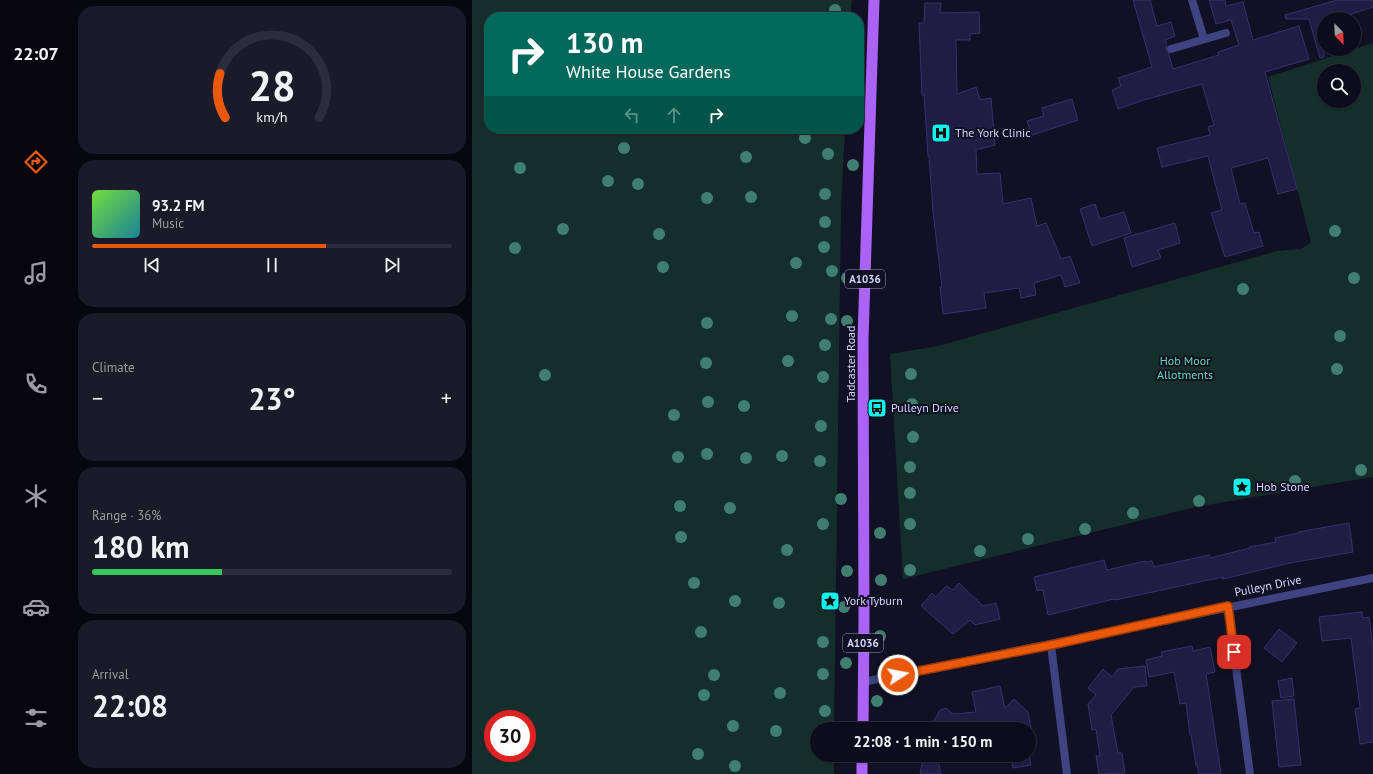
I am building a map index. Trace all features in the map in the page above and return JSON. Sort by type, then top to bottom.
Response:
[{"type":"main road","name":"Tadcaster Road","points":[[863,722],[863,339],[874,0]]},
{"type":"main road","points":[[862,762],[862,774]]},
{"type":"street","points":[[1192,0],[1204,39]]},
{"type":"street","points":[[1171,49],[1226,33]]},
{"type":"street","name":"Pulleyn Drive","points":[[863,682],[1051,645],[1228,606],[1373,578]]},
{"type":"street","points":[[1228,606],[1250,774]]},
{"type":"street","points":[[1051,645],[1067,774]]},
{"type":"green space","points":[[472,0],[852,0],[851,12],[484,12],[484,134],[845,134],[841,208],[834,722],[810,722],[810,762],[834,762],[834,774],[472,774]]},
{"type":"green space","name":"Hob Moor Allotments","points":[[1373,43],[1373,477],[1195,507],[903,579],[890,354],[938,346],[1277,251],[1301,249],[1311,242],[1268,77],[1333,56],[1361,56],[1361,47]]},
{"type":"building","points":[[1133,0],[1150,0],[1157,26],[1171,22],[1175,36],[1165,40],[1167,45],[1166,50],[1169,54],[1173,69],[1219,55],[1218,52],[1239,45],[1231,20],[1216,24],[1209,0],[1225,0],[1226,6],[1243,2],[1253,40],[1299,26],[1309,59],[1265,72],[1297,189],[1278,194],[1268,158],[1231,168],[1240,204],[1245,203],[1254,233],[1259,232],[1263,246],[1225,257],[1211,213],[1222,210],[1208,156],[1162,167],[1157,148],[1210,135],[1208,127],[1214,125],[1202,84],[1144,100],[1118,109],[1112,90],[1121,86],[1118,78],[1152,67]]},
{"type":"building","points":[[1337,0],[1373,0],[1373,7],[1358,12],[1317,12],[1317,47],[1309,19],[1286,19],[1285,15]]},
{"type":"building","points":[[925,3],[941,3],[940,13],[979,12],[980,33],[970,34],[970,40],[956,40],[957,94],[976,87],[980,100],[991,98],[995,145],[976,150],[977,174],[1000,173],[1003,204],[1031,198],[1037,226],[1046,223],[1061,259],[1070,256],[1080,283],[1065,287],[1061,275],[1034,283],[1036,295],[1021,298],[1019,288],[984,293],[986,308],[943,314],[940,287],[942,287],[933,212],[924,95],[922,95],[919,23],[924,23]]},
{"type":"building","points":[[1072,99],[1078,120],[1032,135],[1027,121],[1044,116],[1042,108]]},
{"type":"building","points":[[1095,204],[1100,219],[1124,212],[1131,233],[1092,246],[1080,209]]},
{"type":"building","points":[[1175,223],[1180,243],[1158,250],[1161,258],[1132,267],[1124,238]]},
{"type":"building","points":[[1349,523],[1353,552],[1290,563],[1223,579],[1223,577],[1114,599],[1048,615],[1043,590],[1037,591],[1034,577],[1104,560],[1107,570],[1145,561],[1152,561],[1154,567],[1209,555],[1210,558],[1250,548],[1249,547],[1276,542],[1275,538],[1298,532]]},
{"type":"building","points":[[959,583],[983,606],[996,603],[1000,619],[975,625],[970,620],[953,634],[921,606],[932,593],[936,597],[946,586],[953,590]]},
{"type":"building","points":[[1362,612],[1362,618],[1369,617],[1373,647],[1373,742],[1360,744],[1355,709],[1360,708],[1351,638],[1322,641],[1319,617]]},
{"type":"building","points":[[1279,629],[1297,643],[1282,662],[1264,648]]},
{"type":"building","points":[[1192,646],[1193,651],[1210,647],[1215,672],[1206,674],[1221,774],[1199,774],[1190,735],[1186,703],[1180,704],[1174,672],[1149,677],[1146,660],[1162,656],[1161,652]]},
{"type":"building","points":[[1145,666],[1147,686],[1134,687],[1111,715],[1118,753],[1122,753],[1125,773],[1099,774],[1096,756],[1100,756],[1096,729],[1092,730],[1088,704],[1096,695],[1088,688],[1103,669],[1112,677],[1118,669]]},
{"type":"building","points":[[1292,678],[1294,696],[1281,698],[1278,681]]},
{"type":"building","points":[[1000,686],[1005,708],[1014,699],[1028,712],[1030,722],[933,722],[940,710],[946,708],[953,714],[976,712],[972,692]]},
{"type":"building","points":[[1294,699],[1301,765],[1279,767],[1272,701]]},
{"type":"building","points":[[922,762],[938,762],[941,774],[920,774]]},
{"type":"building","points":[[1012,762],[1031,762],[1031,765],[1013,768]]},
{"type":"place","name":"The York Clinic","points":[[941,133]]},
{"type":"place","name":"Pulleyn Drive","points":[[877,408]]},
{"type":"place","name":"Hob Stone","points":[[1242,487]]},
{"type":"place","name":"York Tyburn","points":[[830,601]]},
{"type":"route","points":[[898,675],[1051,645],[1228,606],[1234,652]]}]
